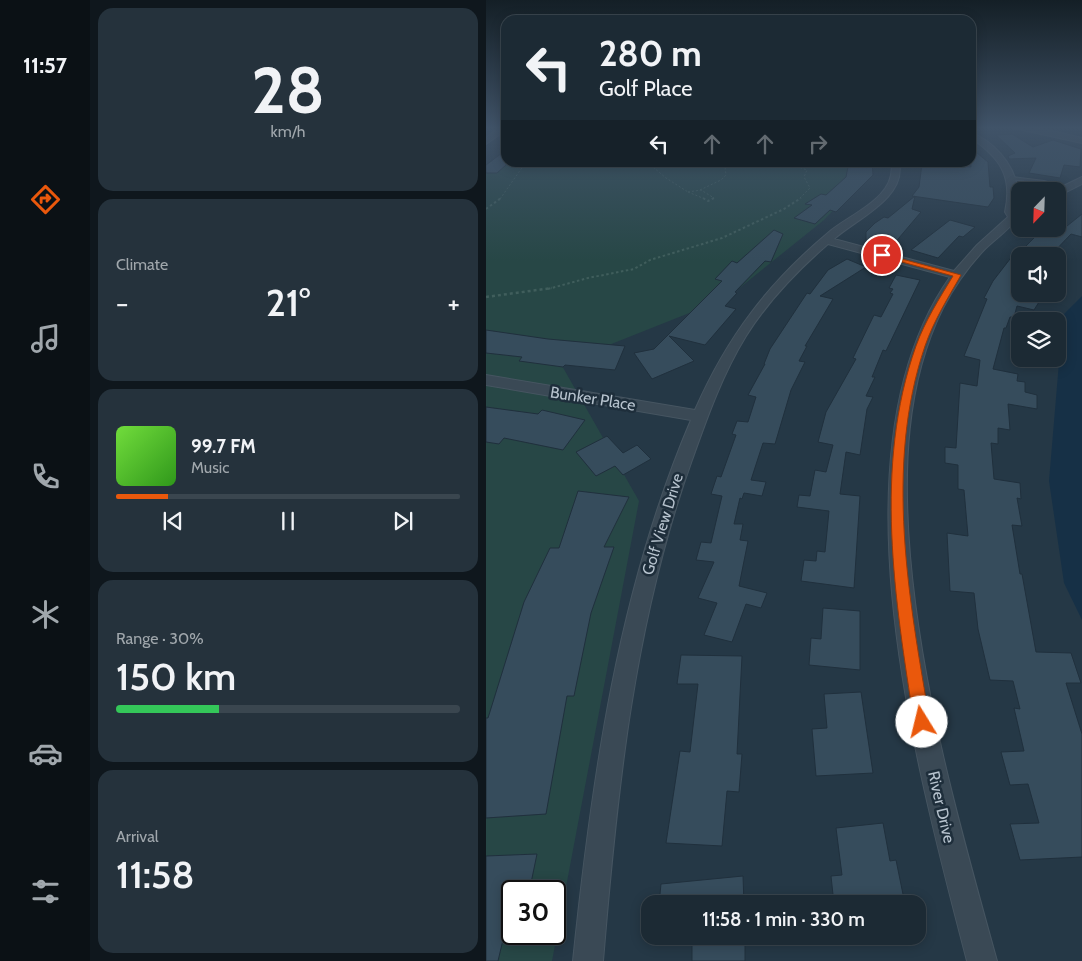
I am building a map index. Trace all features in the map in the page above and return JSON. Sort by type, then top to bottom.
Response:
[{"type":"street","name":"Golf View Drive","points":[[588,961],[596,875],[612,748],[630,648],[648,569],[667,504],[701,416],[728,355],[758,308],[791,270],[889,190],[896,177],[896,172]]},
{"type":"street","name":"River Drive","points":[[1007,172],[1012,182]]},
{"type":"street","points":[[1066,188],[1082,180]]},
{"type":"street","name":"River Drive","points":[[982,961],[947,831],[922,722],[908,635],[900,564],[899,455],[911,377],[932,318],[957,275],[973,256],[1011,221]]},
{"type":"street","points":[[826,240],[957,275]]},
{"type":"street","name":"Bunker Place","points":[[486,380],[701,416]]},
{"type":"lane","points":[[1011,178],[1044,182]]},
{"type":"path","points":[[486,210],[506,195],[517,172]]},
{"type":"path","points":[[658,172],[687,192],[703,197],[708,201],[714,198],[704,191],[687,192]]},
{"type":"path","points":[[697,191],[724,177],[727,172]]},
{"type":"path","points":[[486,297],[542,291],[588,278],[624,272],[650,260],[722,238],[792,205],[810,188],[804,177],[807,172]]},
{"type":"green space","points":[[486,172],[870,172],[824,220],[727,298],[561,364],[639,501],[566,887],[566,880],[501,880],[501,945],[555,945],[552,961],[486,961]]},
{"type":"water","points":[[1082,296],[1082,620],[1064,583],[1049,481],[1059,367],[1066,367],[1066,312]]},
{"type":"building","points":[[847,172],[873,172],[873,175],[836,212],[830,210],[815,224],[794,218],[812,205],[805,204],[821,194],[826,195],[846,177]]},
{"type":"building","points":[[921,172],[989,172],[990,187],[993,187],[994,198],[988,207],[912,196],[919,187]]},
{"type":"building","points":[[1030,172],[1062,172],[1060,178]]},
{"type":"building","points":[[915,196],[912,209],[921,212],[893,245],[866,240],[866,232],[875,223],[884,217],[888,218]]},
{"type":"building","points":[[1082,214],[1082,237],[1071,234],[1059,247],[1025,247],[1034,238],[1066,238],[1067,226]]},
{"type":"building","points":[[950,220],[975,227],[963,237],[959,236],[938,258],[911,250]]},
{"type":"building","points":[[774,230],[783,234],[771,262],[765,261],[735,292],[737,293],[725,306],[736,309],[705,345],[669,336],[694,361],[652,379],[634,353],[654,349],[722,281],[715,279],[732,261],[737,263]]},
{"type":"building","points":[[1011,258],[1011,302],[1039,302],[1034,310],[1017,306],[1015,312],[1011,312],[1011,317],[1006,328],[1004,328],[993,369],[1018,374],[1017,381],[1025,382],[1025,392],[1037,395],[1037,409],[1008,404],[1010,430],[998,428],[998,444],[991,443],[994,479],[1020,483],[1021,499],[1017,498],[1022,526],[1012,525],[1036,652],[1071,653],[1081,683],[1066,683],[1082,734],[1082,857],[1020,860],[1010,824],[1039,823],[1028,784],[1010,785],[1001,752],[1024,751],[1014,708],[1020,709],[1013,681],[990,680],[978,629],[974,593],[950,591],[947,533],[968,536],[964,490],[958,489],[958,465],[945,463],[945,447],[956,448],[960,383],[977,386],[980,360],[964,356],[987,299],[984,298],[993,281]]},
{"type":"building","points":[[847,259],[866,267],[820,296],[833,299],[805,346],[807,346],[799,361],[805,362],[791,390],[775,444],[763,443],[751,480],[766,482],[762,496],[744,493],[742,499],[740,498],[734,524],[743,524],[740,540],[748,541],[739,586],[767,593],[761,608],[746,604],[732,642],[704,635],[717,603],[698,598],[714,562],[696,560],[701,542],[711,543],[722,496],[711,494],[717,476],[721,477],[736,435],[732,434],[737,421],[748,422],[756,397],[748,395],[765,364],[770,349],[807,293],[810,294],[828,270]]},
{"type":"building","points":[[896,275],[920,280],[886,351],[883,350],[872,377],[875,377],[866,396],[873,397],[867,409],[860,455],[846,452],[840,494],[860,496],[854,588],[801,581],[804,560],[816,561],[817,551],[825,552],[829,511],[797,507],[799,495],[810,496],[815,470],[826,472],[833,445],[818,442],[826,412],[856,359],[853,358],[874,315],[881,317],[893,294],[890,293],[893,289],[889,288]]},
{"type":"building","points":[[486,330],[548,339],[625,346],[615,370],[565,365],[563,367],[519,361],[522,357],[486,353]]},
{"type":"building","points":[[486,407],[538,414],[542,410],[585,420],[563,450],[504,438],[499,444],[486,442]]},
{"type":"building","points":[[607,436],[623,453],[637,445],[651,459],[623,475],[615,466],[596,476],[576,452]]},
{"type":"building","points":[[578,491],[629,497],[604,547],[614,547],[591,613],[574,696],[567,696],[546,814],[486,818],[486,718],[488,718],[524,602],[550,548],[559,548]]},
{"type":"building","points":[[823,608],[860,611],[860,670],[809,665],[811,638],[821,639]]},
{"type":"building","points":[[681,655],[742,656],[737,754],[742,754],[739,792],[727,791],[722,846],[666,843],[680,751],[690,752],[698,684],[677,684]]},
{"type":"building","points":[[861,692],[873,773],[816,776],[812,729],[827,728],[824,694]]},
{"type":"building","points":[[883,823],[890,861],[896,860],[903,895],[833,895],[831,876],[842,875],[836,828]]},
{"type":"building","points":[[537,854],[532,880],[501,880],[502,945],[498,961],[486,961],[486,856]]},
{"type":"building","points":[[743,876],[744,895],[660,895],[661,884]]},
{"type":"building","points":[[692,945],[745,945],[745,961],[692,961]]},
{"type":"route","points":[[882,255],[957,275],[932,318],[920,346],[911,377],[904,413],[899,455],[900,564],[908,635],[922,722]]}]
